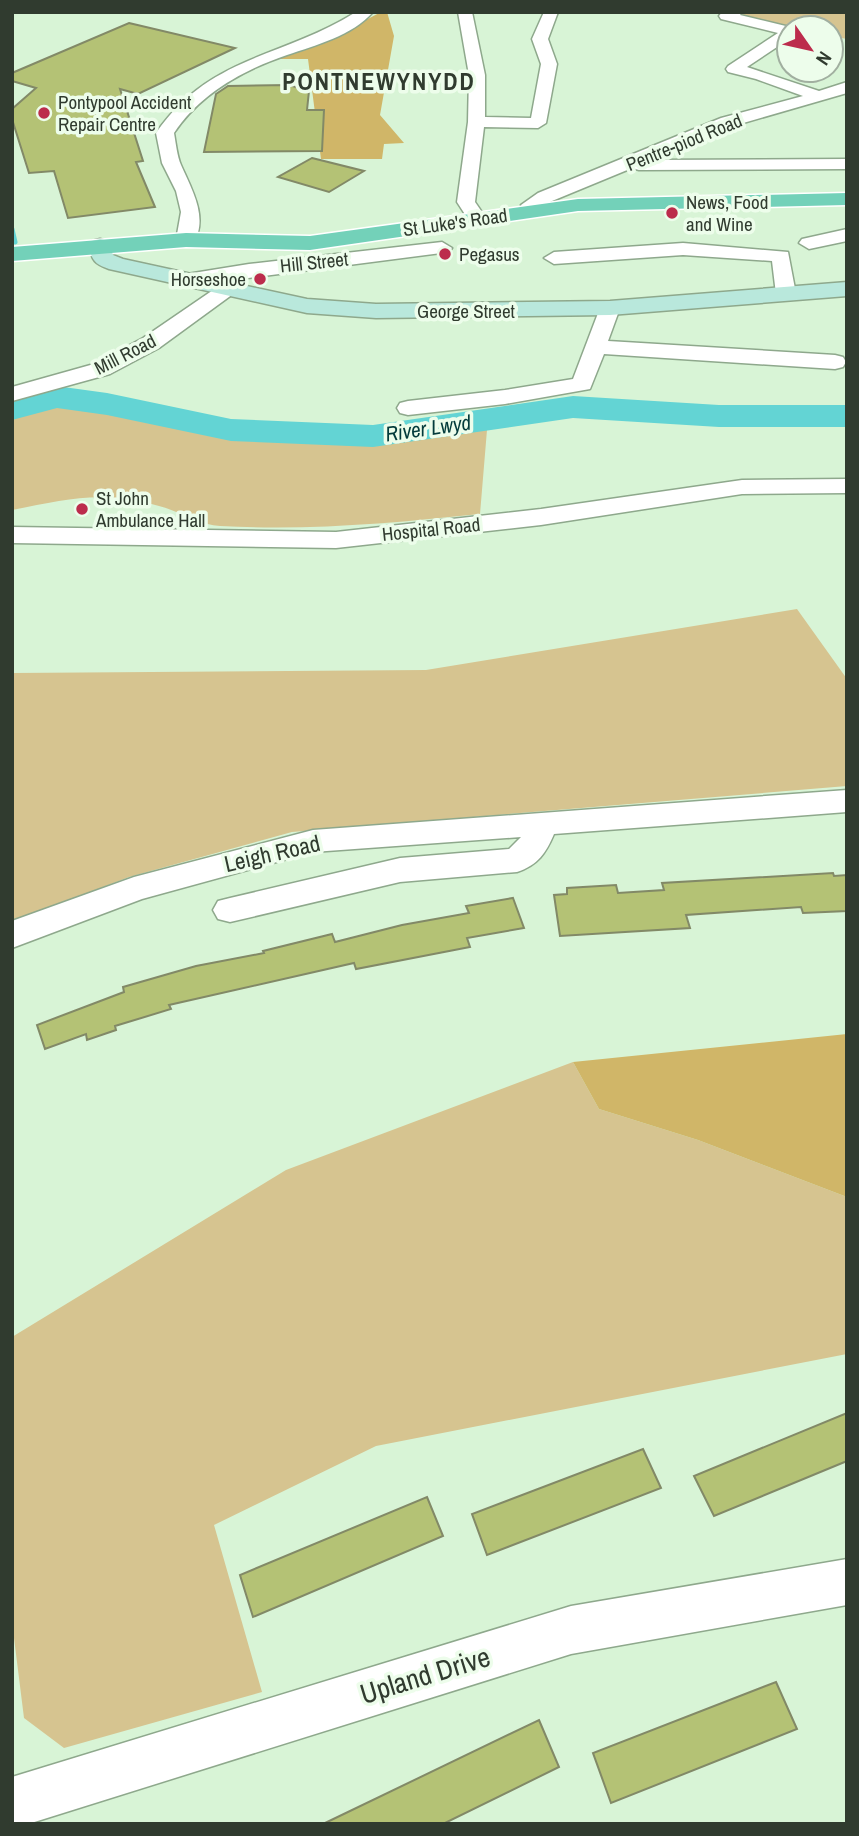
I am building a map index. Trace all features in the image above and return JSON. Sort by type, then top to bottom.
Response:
[{"type":"main road","name":"St Luke's Road","points":[[12,254],[186,240],[310,243],[578,205],[847,199]]},
{"type":"main road","name":"George Street","points":[[100,246],[103,258],[117,264],[226,290],[307,306],[376,310],[610,308],[847,289]]},
{"type":"main road","name":"St Luke's Road","points":[[12,262],[43,258],[64,251]]},
{"type":"street","points":[[186,240],[190,212],[185,191],[171,163],[165,134],[177,113],[203,91],[233,73],[266,57],[324,37],[366,12]]},
{"type":"street","points":[[465,12],[477,75],[476,122],[466,202],[477,218]]},
{"type":"street","points":[[476,122],[538,123],[548,64],[540,39],[551,12]]},
{"type":"street","points":[[735,12],[726,16],[775,28]]},
{"type":"street","points":[[775,41],[734,69],[775,80]]},
{"type":"street","points":[[785,84],[819,97]]},
{"type":"street","name":"Pentre-piod Road","points":[[531,211],[530,205],[545,197],[727,122],[847,87]]},
{"type":"street","points":[[626,165],[847,164]]},
{"type":"street","points":[[809,243],[847,235]]},
{"type":"street","name":"Hill Street","points":[[187,280],[249,270],[442,248]]},
{"type":"street","points":[[554,258],[683,249],[781,256],[786,294]]},
{"type":"street","name":"Mill Road","points":[[12,394],[102,369],[150,343],[226,290]]},
{"type":"street","points":[[408,408],[505,397],[582,384],[610,308]]},
{"type":"street","points":[[596,347],[835,362]]},
{"type":"street","name":"Hospital Road","points":[[12,535],[336,540],[541,517],[742,487],[847,486]]},
{"type":"street","name":"Leigh Road","points":[[12,935],[134,889],[313,841],[847,801]]},
{"type":"street","name":"Leigh Road","points":[[230,910],[400,870],[517,860],[532,848],[543,824]]},
{"type":"street","name":"Upland Drive","points":[[12,1803],[571,1630],[847,1582]]},
{"type":"shaded area","points":[[381,12],[387,12],[394,36],[380,115],[404,143],[384,144],[382,159],[321,159],[308,59],[277,59],[330,39]]},
{"type":"shaded area","points":[[742,12],[847,12],[847,39],[845,14],[775,14],[775,24],[742,17]]},
{"type":"shaded area","points":[[57,404],[137,413],[216,433],[339,444],[487,430],[480,514],[285,528],[212,525],[159,506],[119,498],[85,498],[12,510],[12,414]]},
{"type":"shaded area","points":[[797,609],[847,679],[847,786],[292,832],[129,877],[12,922],[12,673],[426,670]]},
{"type":"shaded area","points":[[847,1034],[847,1197],[698,1140],[599,1109],[573,1062]]},
{"type":"shaded area","points":[[573,1062],[599,1109],[698,1140],[847,1197],[847,1354],[376,1446],[214,1525],[262,1692],[64,1748],[24,1718],[12,1622],[12,1337],[286,1170]]},
{"type":"building","points":[[129,23],[235,48],[138,94],[120,89],[143,161],[136,162],[155,207],[68,218],[54,171],[29,173],[12,119],[12,109],[36,88],[12,81],[12,73]]},
{"type":"building","points":[[289,85],[309,91],[307,110],[324,110],[322,151],[204,152],[216,94],[228,86]]},
{"type":"building","points":[[312,158],[364,171],[329,192],[278,177]]},
{"type":"building","points":[[833,873],[834,876],[847,875],[847,911],[803,913],[801,907],[686,915],[690,928],[560,936],[554,895],[567,894],[567,888],[616,885],[618,893],[664,890],[662,883]]},
{"type":"building","points":[[513,898],[524,928],[467,938],[470,947],[356,969],[354,963],[169,1005],[171,1009],[115,1026],[116,1030],[87,1040],[86,1034],[45,1049],[37,1025],[124,992],[123,987],[196,966],[264,953],[263,951],[332,934],[335,942],[402,925],[469,913],[466,906]]},
{"type":"building","points":[[847,1413],[847,1461],[714,1516],[694,1476]]},
{"type":"building","points":[[643,1449],[661,1488],[487,1555],[472,1514]]},
{"type":"building","points":[[427,1497],[443,1536],[253,1617],[240,1575]]},
{"type":"building","points":[[776,1682],[797,1729],[611,1803],[593,1753]]},
{"type":"building","points":[[539,1720],[559,1767],[443,1824],[323,1824]]},
{"type":"waterway","points":[[12,229],[15,242]]},
{"type":"waterway","name":"River Lwyd","points":[[12,409],[56,397],[107,404],[231,430],[373,436],[573,407],[719,416],[847,416]]},
{"type":"place","name":"Pontypool Accident Repair Centre","points":[[44,113]]},
{"type":"place","name":"News, Food and Wine","points":[[672,213]]},
{"type":"place","name":"Pegasus","points":[[445,254]]},
{"type":"place","name":"Horseshoe","points":[[260,279]]},
{"type":"place","name":"St John Ambulance Hall","points":[[82,509]]},
{"type":"district","name":"PONTNEWYNYDD","points":[[379,81]]}]
